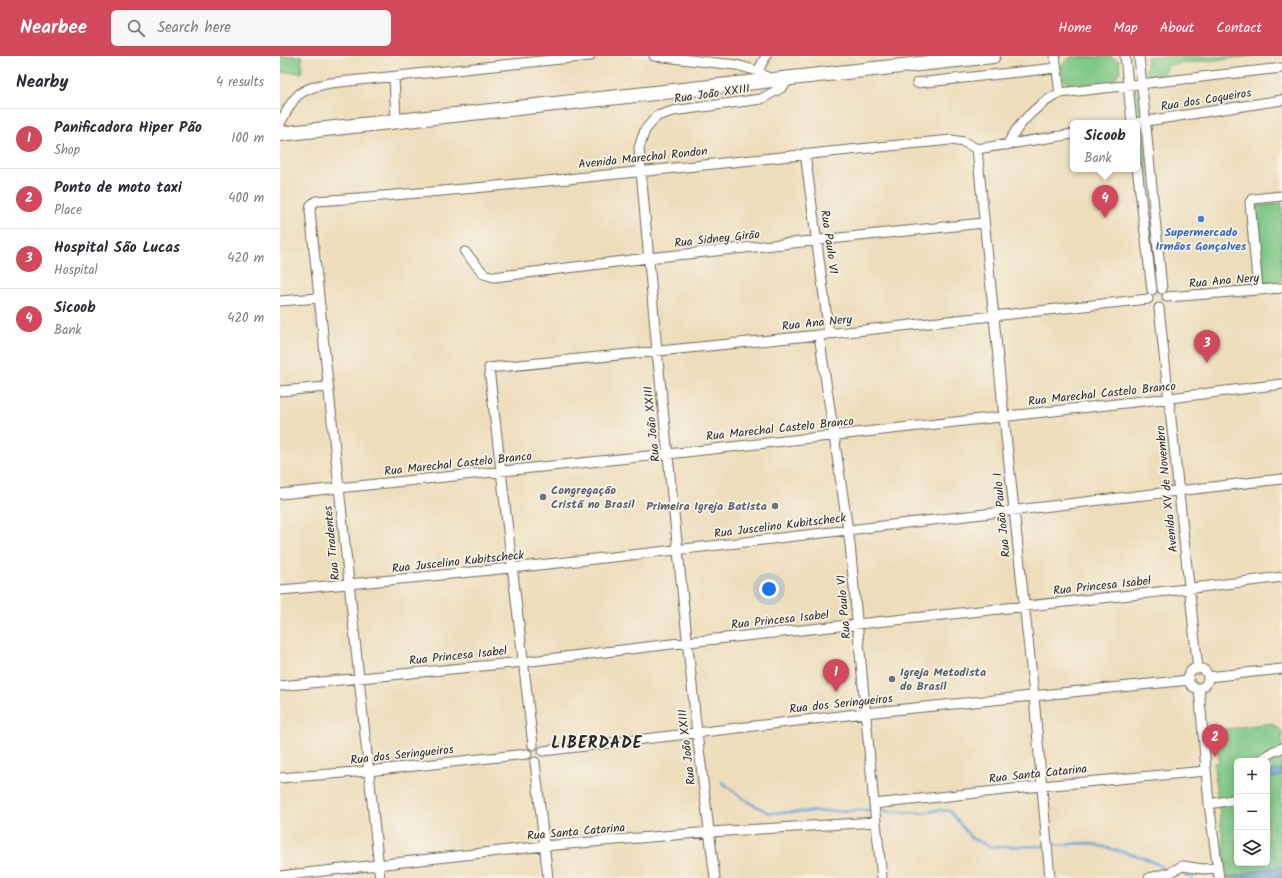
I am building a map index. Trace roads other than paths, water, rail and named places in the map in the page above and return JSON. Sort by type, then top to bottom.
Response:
[{"type":"highway","points":[[280,134],[396,120],[993,56]]},
{"type":"street","points":[[280,124],[294,99],[311,86],[590,56]]},
{"type":"street","points":[[654,56],[723,63],[758,71],[771,80]]},
{"type":"street","points":[[758,71],[766,56]]},
{"type":"street","points":[[1055,56],[1060,93]]},
{"type":"street","points":[[1125,56],[1133,120]]},
{"type":"street","points":[[1138,56],[1162,289],[1166,292],[1168,298],[1166,303],[1159,308],[1153,307],[1148,300],[1148,294],[1152,290],[1162,289]]},
{"type":"street","points":[[917,83],[1056,68]]},
{"type":"street","points":[[1007,145],[1024,119],[1042,103],[1060,93],[1142,85],[1282,68]]},
{"type":"street","points":[[394,77],[396,120]]},
{"type":"street","name":"Rua João XXIII","points":[[715,878],[697,732],[656,351],[639,154],[640,141],[648,125],[657,116],[673,111],[761,99],[781,88],[792,78]]},
{"type":"street","name":"Rua dos Coqueiros","points":[[1140,122],[1282,100]]},
{"type":"street","points":[[977,149],[1070,134]]},
{"type":"street","name":"Avenida Marechal Rondon","points":[[311,205],[316,201],[543,182],[805,153],[951,140],[964,142],[977,149]]},
{"type":"street","name":"Rua João Paulo I","points":[[977,149],[1034,696],[1050,878]]},
{"type":"street","name":"Rua Paulo VI","points":[[805,153],[829,334]]},
{"type":"street","points":[[1138,172],[1152,290]]},
{"type":"street","points":[[1258,290],[1250,202],[1253,199],[1282,196]]},
{"type":"street","name":"Rua Tiradentes","points":[[311,205],[310,211],[327,387],[380,878]]},
{"type":"street","name":"Rua Sidney Girão","points":[[465,252],[484,274],[494,277],[648,258],[984,223]]},
{"type":"street","name":"Rua Ana Nery","points":[[1168,298],[1282,288]]},
{"type":"street","points":[[280,301],[318,298]]},
{"type":"street","name":"Rua Ana Nery","points":[[500,472],[489,368],[1148,300]]},
{"type":"street","name":"Avenida XV de Novembro","points":[[1159,308],[1170,398],[1198,669]]},
{"type":"street","name":"Rua Paulo VI","points":[[819,335],[848,530],[882,878]]},
{"type":"street","name":"Rua Marechal Castelo Branco","points":[[280,494],[668,454],[1004,417],[1282,384]]},
{"type":"street","points":[[280,391],[327,387]]},
{"type":"street","points":[[500,472],[533,745]]},
{"type":"street","name":"Rua Juscelino Kubitscheck","points":[[280,590],[512,569],[678,551],[1282,478]]},
{"type":"street","name":"Rua Princesa Isabel","points":[[280,686],[523,662],[688,642],[1282,577]]},
{"type":"street","points":[[1198,669],[1203,670],[1208,677],[1207,683],[1199,688],[1191,685],[1189,680],[1192,671],[1198,669]]},
{"type":"street","points":[[1208,677],[1282,669]]},
{"type":"street","name":"Rua dos Seringueiros","points":[[543,751],[865,713],[1189,680]]},
{"type":"street","points":[[1199,688],[1209,804],[1219,878]]},
{"type":"street","points":[[533,745],[540,746],[543,751],[541,760],[535,762],[529,759],[527,754],[528,748],[533,745]]},
{"type":"street","points":[[1264,758],[1272,752],[1282,748]]},
{"type":"street","name":"Rua dos Seringueiros","points":[[280,778],[368,771],[527,754]]},
{"type":"street","points":[[535,762],[548,878]]},
{"type":"street","name":"Rua Santa Catarina","points":[[874,804],[1042,786],[1206,771]]},
{"type":"street","points":[[1209,804],[1234,799]]},
{"type":"street","name":"Rua Santa Catarina","points":[[280,876],[544,846],[710,832],[876,822]]},
{"type":"street","points":[[1149,878],[1171,872],[1182,866],[1203,869],[1217,868]]},
{"type":"water","points":[[1282,769],[1282,776],[1270,778],[1270,772]]},
{"type":"water","points":[[1282,866],[1282,876],[1273,878],[1226,878]]},
{"type":"waterway","points":[[722,782],[742,798],[769,813],[869,810]]},
{"type":"waterway","points":[[884,811],[924,813],[937,810],[950,811],[971,838],[991,847],[1044,846]]},
{"type":"waterway","points":[[1049,845],[1088,843],[1142,857],[1163,867]]},
{"type":"waterway","points":[[1180,872],[1193,878]]},
{"type":"place","name":"Sicoob","points":[[1105,218]]},
{"type":"place","name":"Supermercado Irmãos Gonçalves","points":[[1201,219]]},
{"type":"place","name":"Hospital São Lucas","points":[[1207,363]]},
{"type":"place","name":"Congregação Cristã no Brasil","points":[[543,497]]},
{"type":"place","name":"Primeira Igreja Batista","points":[[775,506]]},
{"type":"place","name":"Igreja Metodista do Brasil","points":[[892,679]]},
{"type":"place","name":"Panificadora Hiper Pão","points":[[836,692]]},
{"type":"place","name":"Ponto de moto taxi","points":[[1215,757]]},
{"type":"district","name":"LIBERDADE","points":[[597,743]]}]
